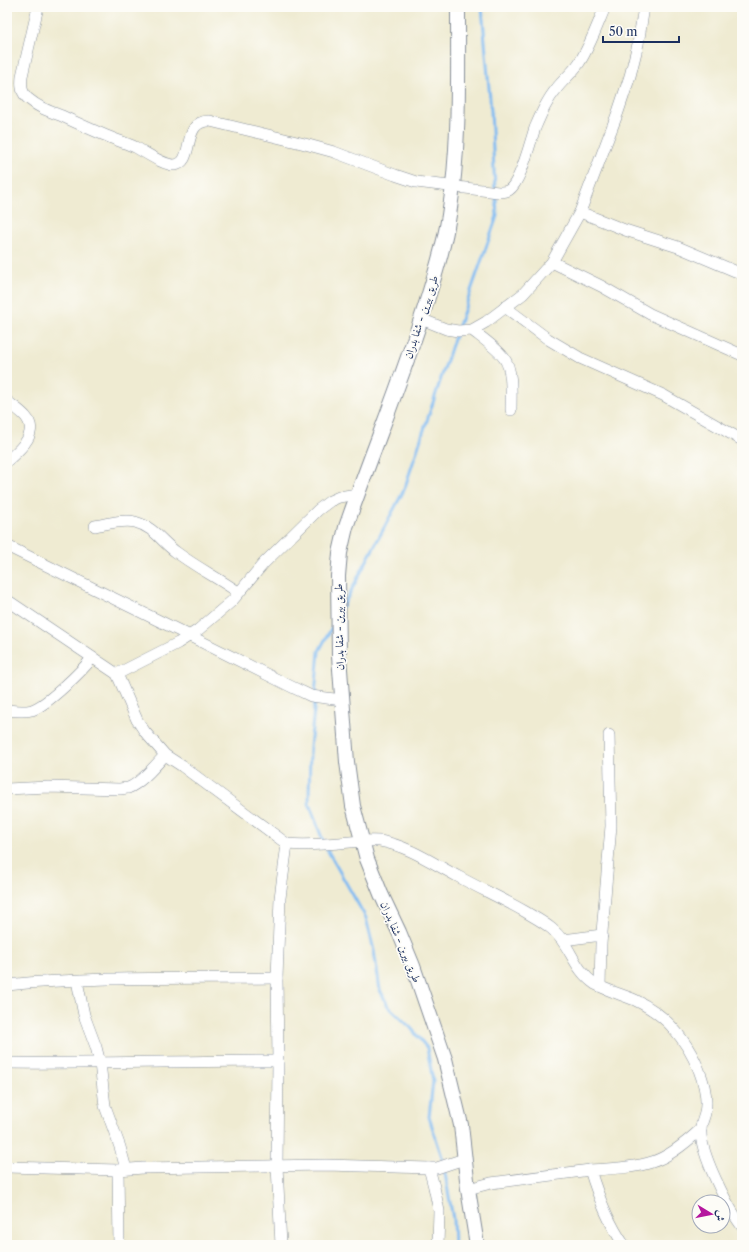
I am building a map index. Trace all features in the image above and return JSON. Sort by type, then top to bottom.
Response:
[{"type":"main road","name":"طريق بيرين - شفا بدران","points":[[458,7],[457,114],[453,186],[449,216],[440,258],[422,319],[346,527],[340,553],[338,576],[339,656],[349,781],[353,806],[367,859],[413,966],[438,1036],[453,1089],[461,1125],[464,1159],[477,1245]]},
{"type":"street","points":[[38,7],[22,76],[21,87],[24,95],[30,101],[41,107],[135,147],[163,162],[172,165],[180,163],[184,159],[196,126],[200,122],[210,121],[334,152],[416,182],[498,192],[504,192],[511,189],[518,178],[542,112],[557,87],[579,63],[588,48],[605,7]]},
{"type":"street","points":[[422,319],[446,329],[458,332],[472,330],[486,322],[523,294],[552,262],[580,212],[618,112],[630,76],[638,44],[644,7]]},
{"type":"street","points":[[580,212],[625,230],[678,247],[742,274]]},
{"type":"street","points":[[552,262],[601,286],[650,314],[742,355]]},
{"type":"street","points":[[505,307],[548,339],[580,358],[663,395],[742,440]]},
{"type":"street","points":[[472,330],[505,359],[508,366],[511,387],[511,410]]},
{"type":"street","points":[[7,401],[26,417],[30,423],[31,429],[29,437],[22,447],[7,461]]},
{"type":"street","points":[[117,674],[178,643],[198,630],[223,609],[281,546],[318,510],[330,501],[339,497],[357,494]]},
{"type":"street","points":[[95,526],[127,521],[141,524],[151,529],[180,555],[238,592]]},
{"type":"street","points":[[7,546],[311,696],[342,700]]},
{"type":"street","points":[[7,600],[92,658],[106,665],[117,674],[145,732],[165,755],[194,774],[287,844],[308,845],[369,840],[381,841],[400,846],[531,915],[551,928],[563,940],[579,969],[596,984],[650,1008],[664,1017],[676,1031],[689,1051],[699,1071],[705,1092],[706,1104],[701,1129],[703,1148],[722,1192],[742,1226]]},
{"type":"street","points":[[7,710],[23,711],[31,710],[37,707],[81,672],[92,658]]},
{"type":"street","points":[[600,986],[602,935],[611,826],[609,735]]},
{"type":"street","points":[[7,789],[48,787],[128,788],[134,785],[153,769],[165,755]]},
{"type":"street","points":[[281,1245],[277,1166],[277,978],[280,898],[287,844]]},
{"type":"street","points":[[563,940],[602,935]]},
{"type":"street","points":[[7,985],[177,978],[277,978]]},
{"type":"street","points":[[77,981],[84,1015],[96,1047],[100,1063],[105,1106],[120,1147],[122,1170],[119,1245]]},
{"type":"street","points":[[7,1063],[278,1062]]},
{"type":"street","points":[[468,1189],[491,1183],[653,1162],[662,1158],[701,1129]]},
{"type":"street","points":[[7,1167],[122,1170],[143,1168],[326,1165],[437,1167],[464,1159]]},
{"type":"street","points":[[437,1167],[434,1188],[439,1211],[438,1245]]},
{"type":"street","points":[[590,1170],[604,1210],[624,1245]]},
{"type":"waterway","points":[[482,7],[491,111],[495,189]]},
{"type":"waterway","points":[[458,328],[497,216],[496,194]]},
{"type":"waterway","points":[[343,606],[404,490],[456,333]]},
{"type":"waterway","points":[[315,694],[319,651],[333,625]]},
{"type":"waterway","points":[[315,700],[310,747],[309,803],[323,841]]},
{"type":"waterway","points":[[325,846],[366,918],[374,951],[380,990],[388,1006],[411,1028],[427,1048],[433,1081],[429,1117],[442,1157],[453,1219],[454,1245]]}]
